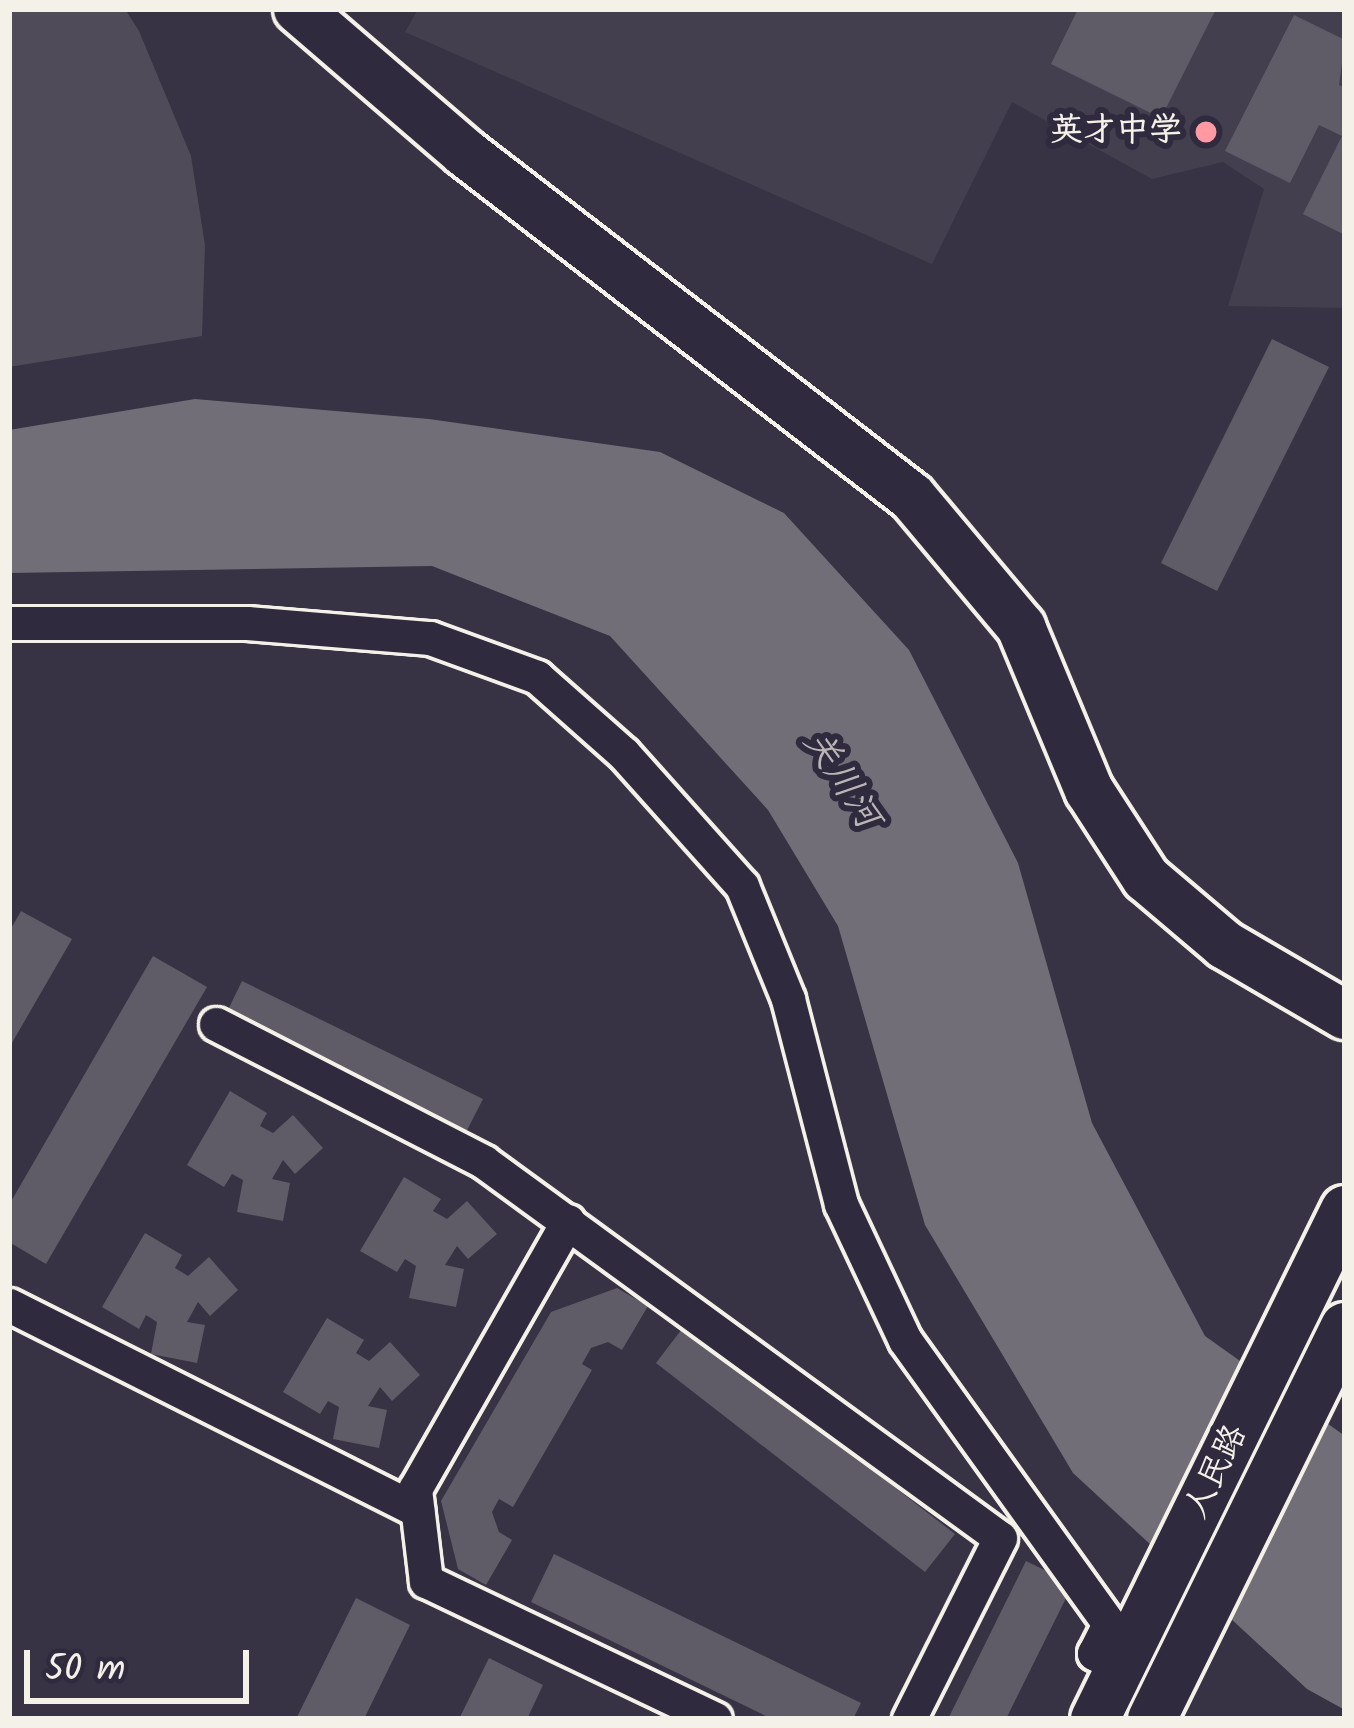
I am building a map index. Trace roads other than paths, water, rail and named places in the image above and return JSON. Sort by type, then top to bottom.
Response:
[{"type":"main road","points":[[298,9],[464,152],[912,496],[1021,627],[1089,790],[1146,878],[1225,945],[1345,1015]]},
{"type":"main road","name":"人民路","points":[[1095,1719],[1343,1207]]},
{"type":"main road","name":"人民路","points":[[1164,1698],[1345,1327]]},
{"type":"street","points":[[9,623],[247,623],[430,638],[537,677],[624,754],[742,886],[788,999],[841,1204],[905,1340],[1109,1624],[1094,1653],[1129,1653]]},
{"type":"street","points":[[215,1024],[484,1162],[1000,1538],[909,1719]]},
{"type":"street","points":[[568,1221],[415,1489],[426,1581],[715,1719]]},
{"type":"street","points":[[9,1304],[418,1510]]},
{"type":"water","name":"关川河","points":[[195,399],[429,419],[660,452],[784,513],[909,650],[1018,863],[1092,1123],[1205,1336],[1345,1436],[1345,1710],[1307,1689],[1073,1473],[925,1225],[838,926],[768,810],[610,636],[432,566],[9,573],[9,430]]},
{"type":"place","name":"英才中学","points":[[1206,132]]}]
